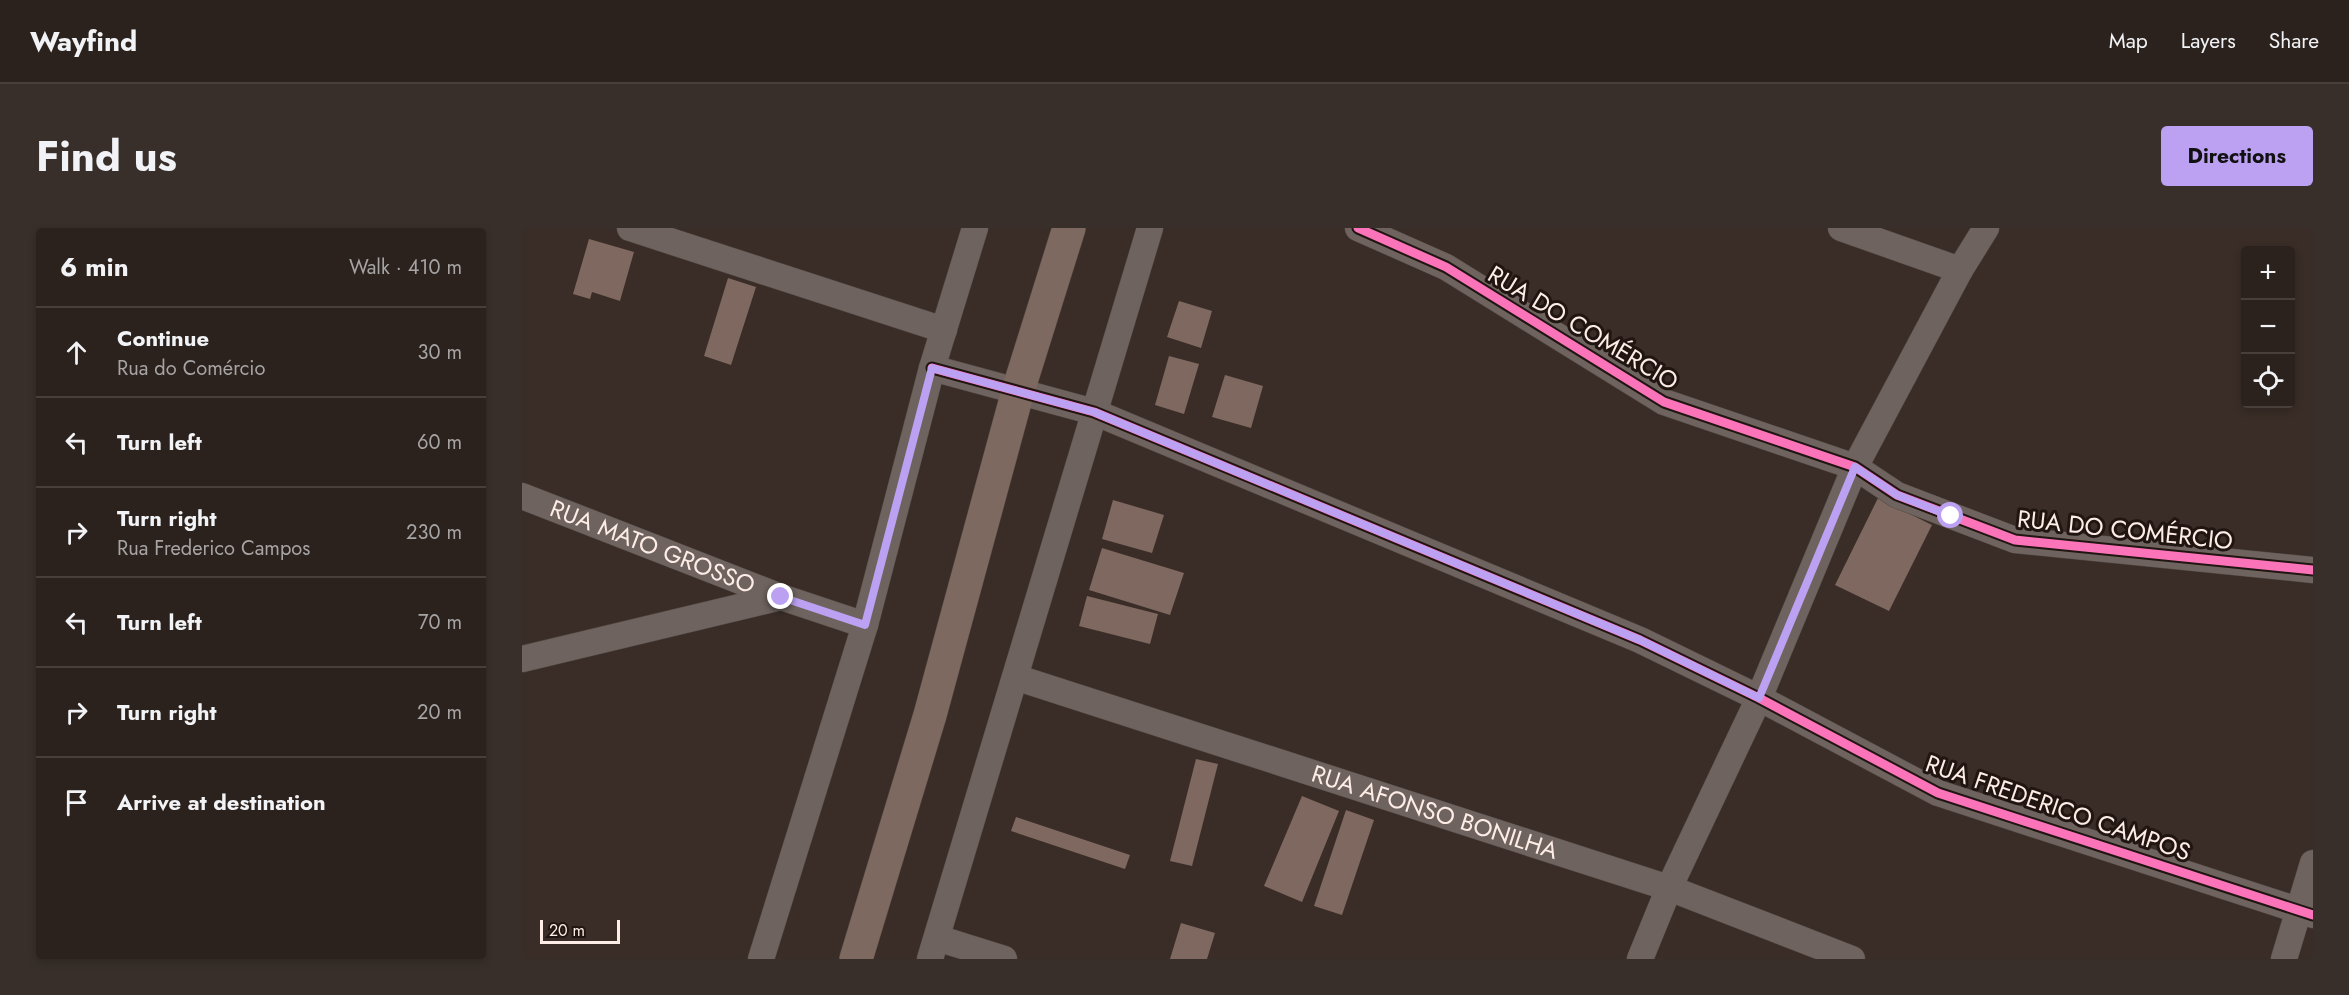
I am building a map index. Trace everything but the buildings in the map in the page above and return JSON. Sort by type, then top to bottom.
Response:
[{"type":"highway","points":[[856,959],[930,715],[1018,391],[1069,228]]},
{"type":"street","points":[[630,228],[944,330]]},
{"type":"street","points":[[761,959],[865,625],[932,368],[975,228]]},
{"type":"street","points":[[1004,959],[933,949],[1150,228]]},
{"type":"street","name":"RUA DO COMÉRCIO","points":[[1358,228],[1446,267],[1664,402],[1855,467],[1897,495],[2015,540],[2313,570]]},
{"type":"street","points":[[1841,228],[1960,270]]},
{"type":"street","points":[[1640,959],[1668,888],[1759,698],[1855,467],[1960,270],[1986,228]]},
{"type":"street","name":"RUA FREDERICO CAMPOS","points":[[932,368],[1094,412],[1640,640],[1759,698],[1938,793],[2306,913]]},
{"type":"street","name":"RUA MATO GROSSO","points":[[522,496],[781,597],[865,625]]},
{"type":"street","points":[[522,659],[781,597]]},
{"type":"street","name":"RUA AFONSO BONILHA","points":[[1015,677],[1668,888],[1851,959]]},
{"type":"street","points":[[2284,959],[2306,913],[2313,863]]},
{"type":"cycle path","points":[[1358,228],[1446,267],[1664,402],[1855,467],[1897,495],[2015,540],[2313,570]]},
{"type":"cycle path","points":[[932,368],[1094,412],[1640,640],[1759,698],[1938,793],[2313,915]]},
{"type":"route","points":[[781,597],[865,625],[932,368],[1094,412],[1640,640],[1759,698],[1855,467],[1897,495],[1951,516]]}]
